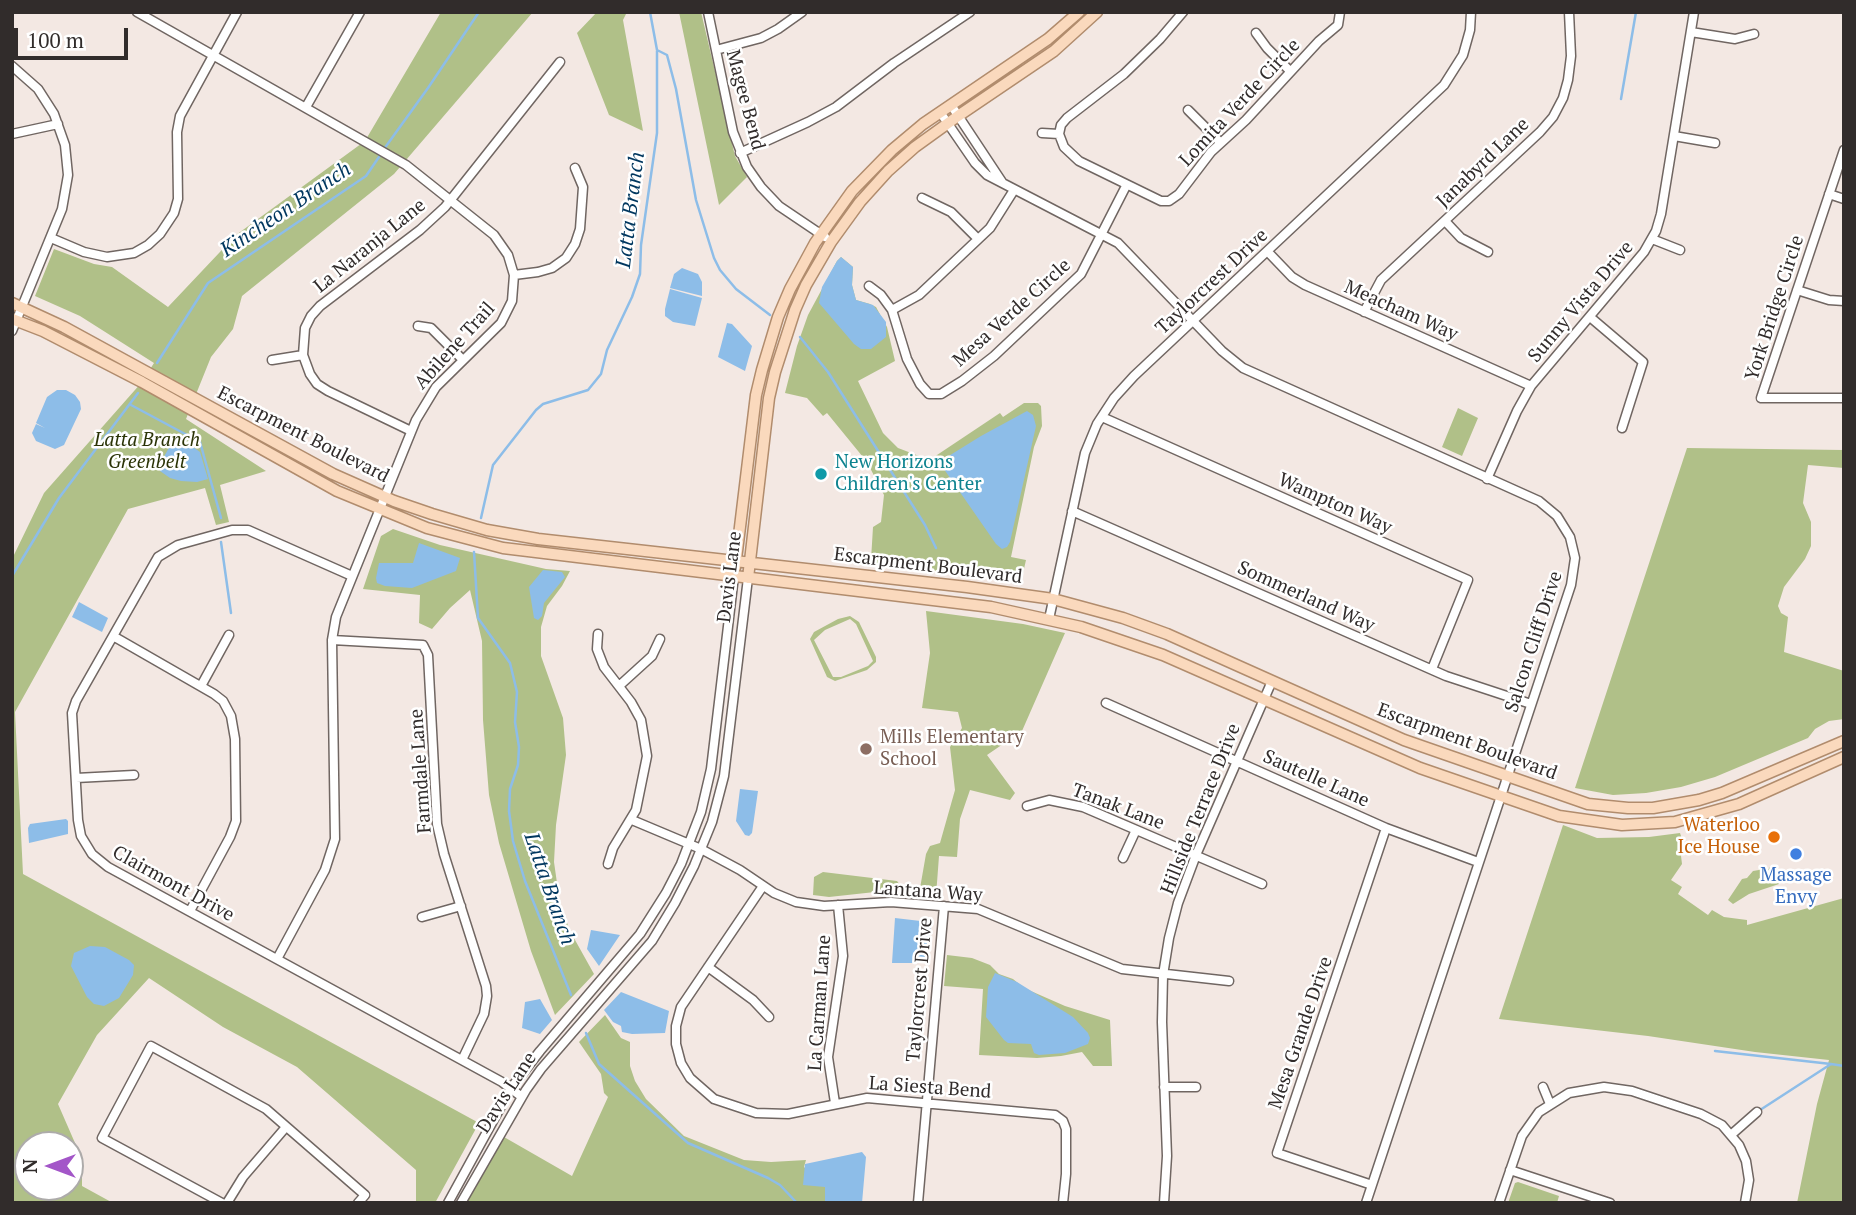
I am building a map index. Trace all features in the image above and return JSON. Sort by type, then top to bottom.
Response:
[{"type":"main road","name":"Davis Lane","points":[[734,576],[756,395],[762,370],[790,289],[821,234],[852,191],[912,132],[1026,55],[1079,12]]},
{"type":"main road","name":"Davis Lane","points":[[748,578],[768,409],[775,372],[795,310],[831,242],[860,202],[888,171],[947,123],[1043,59],[1097,12]]},
{"type":"main road","name":"Escarpment Boulevard","points":[[17,305],[76,333],[321,468],[384,497],[432,514],[487,530],[560,542],[1053,599],[1145,626],[1404,740],[1588,804],[1628,808],[1662,807],[1699,800],[1844,741]]},
{"type":"main road","name":"Escarpment Boulevard","points":[[14,319],[118,369],[312,479],[379,510],[461,538],[503,548],[558,556],[991,607],[1049,619],[1120,639],[1163,655],[1420,768],[1559,816],[1605,824],[1675,822],[1739,804],[1844,757]]},
{"type":"main road","points":[[558,556],[560,542]]},
{"type":"main road","points":[[1746,782],[1753,797]]},
{"type":"street","points":[[137,12],[406,165],[452,199],[499,240],[508,255],[514,275],[552,268],[566,258],[575,244],[580,229],[583,187],[575,169]]},
{"type":"street","points":[[51,238],[84,252],[107,257],[134,253],[160,234],[174,213],[178,199],[177,132],[180,116],[237,12]]},
{"type":"street","points":[[306,107],[360,12]]},
{"type":"street","name":"Magee Bend","points":[[708,12],[740,153],[770,197],[831,242]]},
{"type":"street","points":[[716,50],[761,38],[802,12]]},
{"type":"street","points":[[740,153],[830,111],[970,12]]},
{"type":"street","name":"Lomita Verde Circle","points":[[1059,134],[1063,146],[1079,161],[1158,201],[1172,200],[1220,142],[1338,25],[1340,12]]},
{"type":"street","name":"Taylorcrest Drive","points":[[1049,619],[1085,453],[1102,417],[1120,390],[1450,79],[1466,48],[1471,12]]},
{"type":"street","name":"Janabyrd Lane","points":[[1364,312],[1381,280],[1540,132],[1559,107],[1570,71],[1569,12]]},
{"type":"street","name":"Sunny Vista Drive","points":[[1488,479],[1517,411],[1531,386],[1652,239],[1661,214],[1694,12]]},
{"type":"street","points":[[1042,133],[1059,134],[1061,125],[1067,118],[1124,74],[1179,14]]},
{"type":"street","points":[[1690,32],[1735,39],[1754,34]]},
{"type":"street","points":[[1256,33],[1266,48],[1290,71]]},
{"type":"street","name":"La Naranja Lane","points":[[303,355],[303,336],[311,316],[420,230],[452,199],[560,62]]},
{"type":"street","points":[[12,66],[38,89],[48,102],[58,124],[67,156],[68,184],[51,238],[17,305],[12,331]]},
{"type":"street","name":"Salcon Cliff Drive","points":[[951,105],[1002,182]]},
{"type":"street","points":[[1188,110],[1220,142]]},
{"type":"street","name":"Salcon Cliff Drive","points":[[940,112],[981,170],[1014,190],[1103,234],[1126,250],[1193,322],[1243,368],[1546,506],[1567,532],[1574,551],[1571,585],[1366,1203]]},
{"type":"street","points":[[12,134],[58,124]]},
{"type":"street","points":[[1674,136],[1716,143]]},
{"type":"street","name":"York Bridge Circle","points":[[1844,150],[1761,398],[1844,398]]},
{"type":"street","name":"Mesa Verde Circle","points":[[891,310],[914,374],[926,392],[941,394],[994,356],[1082,274],[1126,186]]},
{"type":"street","points":[[869,286],[881,295],[891,310],[919,295],[993,225],[1014,190]]},
{"type":"street","points":[[1829,194],[1844,199]]},
{"type":"street","points":[[922,198],[945,207],[978,239]]},
{"type":"street","points":[[1445,221],[1461,238],[1488,252]]},
{"type":"street","points":[[1652,239],[1681,250]]},
{"type":"street","name":"Meacham Way","points":[[1268,252],[1292,277],[1305,285],[1531,386]]},
{"type":"street","name":"Abilene Trail","points":[[277,959],[325,870],[335,839],[332,640],[336,617],[411,431],[431,394],[505,317],[512,301],[514,275]]},
{"type":"street","points":[[1797,290],[1829,300],[1844,301]]},
{"type":"street","points":[[1590,317],[1643,362],[1622,428]]},
{"type":"street","points":[[418,326],[435,331],[463,360]]},
{"type":"street","points":[[272,360],[303,355],[313,379],[323,388],[411,431]]},
{"type":"street","name":"Wampton Way","points":[[1102,417],[1468,580],[1432,669]]},
{"type":"street","name":"Sommerland Way","points":[[1072,511],[1432,669],[1531,704]]},
{"type":"street","name":"Clairmont Drive","points":[[352,576],[256,532],[238,529],[178,545],[158,557],[72,713],[79,829],[92,854],[108,867],[462,1060],[522,1097]]},
{"type":"street","name":"Davis Lane","points":[[448,1203],[511,1088],[640,934],[666,893],[690,843],[701,812],[713,760],[734,576]]},
{"type":"street","name":"Davis Lane","points":[[461,1203],[541,1069],[652,941],[675,904],[701,849],[717,806],[728,756],[748,578]]},
{"type":"street","points":[[597,634],[599,656],[609,675],[637,711],[647,744],[644,777],[632,820],[613,848],[608,864]]},
{"type":"street","points":[[201,685],[229,635]]},
{"type":"street","points":[[113,636],[201,685],[223,701],[231,716],[235,739],[237,814],[230,837],[190,911]]},
{"type":"street","points":[[619,686],[652,656],[660,639]]},
{"type":"street","name":"Farmdale Lane","points":[[332,640],[423,645],[427,649],[431,675],[436,811],[444,854],[487,996],[484,1014],[462,1060]]},
{"type":"street","name":"Hillside Terrace Drive","points":[[1164,1203],[1167,1156],[1163,975],[1169,938],[1178,903],[1196,856],[1272,681]]},
{"type":"street","name":"Sautelle Lane","points":[[1106,703],[1386,828],[1478,862]]},
{"type":"street","points":[[76,778],[134,775]]},
{"type":"street","name":"Tanak Lane","points":[[1027,806],[1049,800],[1065,802],[1262,884]]},
{"type":"street","name":"Lantana Way","points":[[632,820],[690,843],[796,902],[814,905],[891,902],[986,911],[1110,965],[1163,975],[1229,981]]},
{"type":"street","name":"Mesa Grande Drive","points":[[1372,1185],[1277,1153],[1386,828]]},
{"type":"street","points":[[1124,858],[1136,830]]},
{"type":"street","name":"La Siesta Bend","points":[[763,886],[685,1000],[676,1026],[678,1056],[690,1078],[714,1099],[751,1112],[788,1114],[867,1098],[1040,1112],[1059,1117],[1065,1124],[1066,1137],[1063,1203]]},
{"type":"street","name":"La Carman Lane","points":[[835,1103],[828,1057],[843,956],[838,905]]},
{"type":"street","points":[[422,917],[461,906]]},
{"type":"street","name":"Taylorcrest Drive","points":[[918,1203],[944,906]]},
{"type":"street","points":[[708,967],[753,1000],[769,1017]]},
{"type":"street","points":[[286,1127],[224,1203],[102,1138],[151,1046],[259,1105],[286,1127],[365,1195],[358,1203]]},
{"type":"street","points":[[1164,1087],[1196,1087]]},
{"type":"street","points":[[1543,1087],[1550,1104]]},
{"type":"street","points":[[1499,1203],[1526,1128],[1539,1112],[1577,1090],[1597,1087],[1618,1088],[1710,1118],[1732,1134],[1742,1150],[1747,1168],[1749,1180],[1745,1203]]},
{"type":"street","points":[[1732,1134],[1757,1112]]},
{"type":"street","points":[[1510,1170],[1610,1203]]},
{"type":"green space","name":"Latta Branch Greenbelt","points":[[441,12],[533,12],[394,174],[242,296],[233,329],[211,357],[186,419],[266,471],[220,485],[229,522],[216,525],[205,488],[128,509],[15,712],[23,874],[479,1123],[435,1203],[416,1203],[416,1170],[297,1067],[223,1027],[149,978],[97,1035],[58,1104],[70,1131],[14,1131],[14,1201],[84,1201],[84,1187],[113,1203],[12,1203],[12,559],[44,493],[142,382],[154,363],[80,316],[35,296],[54,249],[94,264],[112,267],[168,307],[236,235],[365,141]]},
{"type":"green space","points":[[597,12],[627,12],[623,20],[643,131],[609,115],[577,33]]},
{"type":"green space","points":[[679,12],[701,12],[735,156],[747,177],[719,205]]},
{"type":"green space","points":[[841,257],[853,267],[852,285],[856,300],[876,307],[887,327],[895,361],[858,381],[883,433],[898,448],[927,459],[934,457],[1000,413],[1003,417],[1024,403],[1038,403],[1041,406],[1042,426],[1034,447],[1011,557],[1026,560],[1021,582],[875,563],[871,560],[873,527],[881,522],[884,495],[867,462],[827,413],[823,416],[807,398],[785,393],[808,315]]},
{"type":"green space","points":[[1458,408],[1478,418],[1462,456],[1442,447]]},
{"type":"green space","points":[[1687,448],[1844,450],[1844,468],[1808,465],[1803,503],[1811,522],[1811,546],[1805,559],[1784,587],[1778,606],[1781,613],[1788,617],[1784,652],[1844,671],[1844,719],[1829,721],[1815,729],[1808,738],[1715,777],[1681,787],[1613,795],[1575,788]]},
{"type":"green space","points":[[393,529],[440,545],[546,569],[570,571],[547,606],[541,627],[541,656],[563,718],[566,755],[556,825],[554,862],[560,904],[570,931],[594,974],[555,1015],[531,951],[499,843],[489,795],[483,720],[482,641],[470,590],[432,629],[419,623],[420,595],[363,589],[381,536]]},
{"type":"green space","points":[[926,611],[1023,624],[1065,633],[1022,731],[987,755],[1015,793],[1010,800],[970,790],[960,819],[957,857],[939,856],[936,896],[919,894],[926,854],[930,846],[940,843],[955,790],[950,747],[962,728],[958,712],[922,708],[930,653]]},
{"type":"green space","points":[[850,616],[859,622],[876,662],[867,670],[835,681],[827,677],[810,639],[814,632],[838,619]],"holes":[[[850,619],[856,624],[873,661],[868,666],[841,677],[833,677],[814,640],[825,630]]]},
{"type":"green space","points":[[1563,825],[1597,838],[1649,837],[1680,833],[1684,845],[1682,864],[1671,880],[1682,887],[1678,894],[1708,915],[1712,910],[1724,917],[1747,920],[1747,925],[1844,898],[1844,1203],[1797,1203],[1817,1104],[1829,1060],[1499,1019]]},
{"type":"green space","points":[[1762,865],[1768,870],[1770,867],[1779,884],[1749,894],[1733,904],[1728,900],[1742,879],[1759,870]]},
{"type":"green space","points":[[823,872],[897,881],[903,889],[896,894],[875,892],[829,897],[813,895],[814,877]]},
{"type":"green space","points":[[947,955],[972,958],[990,965],[999,974],[1013,979],[1024,988],[1065,1006],[1110,1020],[1112,1066],[1093,1066],[1082,1052],[1037,1058],[979,1055],[983,989],[944,986]]},
{"type":"green space","points":[[605,1015],[621,1038],[630,1042],[630,1066],[646,1099],[684,1136],[744,1160],[806,1160],[804,1167],[825,1187],[825,1203],[465,1203],[504,1137],[572,1176],[608,1097],[604,1093],[601,1074],[579,1042]]},
{"type":"green space","points":[[1515,1183],[1559,1196],[1557,1203],[1508,1203]]},
{"type":"water","points":[[841,257],[853,267],[852,285],[856,300],[873,305],[886,322],[886,337],[871,349],[861,349],[854,344],[819,303],[822,287]]},
{"type":"water","points":[[682,268],[698,274],[702,282],[702,296],[670,288],[674,274]]},
{"type":"water","points":[[670,289],[702,298],[695,326],[673,322],[665,316]]},
{"type":"water","points":[[727,323],[732,324],[752,346],[745,371],[718,357]]},
{"type":"water","points":[[57,390],[66,390],[75,395],[81,409],[64,445],[55,449],[36,441],[32,433],[36,424],[45,428],[36,423],[47,397]]},
{"type":"water","points":[[1027,411],[1033,415],[1036,426],[1010,542],[1002,549],[939,462]]},
{"type":"water","points":[[182,439],[200,452],[208,479],[197,482],[181,481],[160,471],[160,464],[173,441]]},
{"type":"water","points":[[419,543],[460,558],[456,571],[412,588],[377,583],[379,563],[413,563]]},
{"type":"water","points":[[543,570],[562,572],[565,577],[544,603],[542,616],[538,620],[534,618],[529,587]]},
{"type":"water","points":[[79,602],[108,618],[102,632],[72,617]]},
{"type":"water","points":[[740,789],[758,791],[752,833],[749,836],[745,835],[736,821]]},
{"type":"water","points":[[66,819],[68,834],[29,843],[30,824]]},
{"type":"water","points":[[895,918],[929,922],[928,963],[892,963]]},
{"type":"water","points":[[591,930],[620,935],[599,966],[587,949]]},
{"type":"water","points":[[90,946],[105,947],[134,965],[133,975],[119,998],[104,1006],[94,1004],[87,997],[71,966],[74,953]]},
{"type":"water","points":[[995,973],[1017,982],[1073,1017],[1088,1033],[1088,1044],[1065,1053],[1039,1055],[1034,1053],[1031,1044],[1008,1043],[1004,1040],[986,1017],[988,987]]},
{"type":"water","points":[[621,992],[669,1011],[665,1033],[622,1032],[621,1026],[613,1022],[604,1010]]},
{"type":"water","points":[[540,999],[552,1020],[540,1034],[522,1028],[525,1002]]},
{"type":"water","points":[[862,1152],[866,1157],[862,1203],[825,1203],[825,1187],[803,1185],[805,1164]]},
{"type":"waterway","name":"Kincheon Branch","points":[[384,149],[479,12]]},
{"type":"waterway","name":"Latta Branch","points":[[481,518],[493,465],[536,410],[543,404],[588,390],[601,374],[607,350],[640,274],[641,245],[657,133],[657,50],[650,12]]},
{"type":"waterway","points":[[1621,99],[1636,12]]},
{"type":"waterway","points":[[657,50],[667,55],[676,89],[696,200],[714,258],[736,289],[770,315]]},
{"type":"waterway","name":"Kincheon Branch","points":[[157,363],[208,283],[366,176],[381,154]]},
{"type":"waterway","points":[[800,337],[828,372],[925,525],[936,548]]},
{"type":"waterway","name":"Kincheon Branch","points":[[12,576],[59,498],[138,393]]},
{"type":"waterway","points":[[131,405],[200,442],[221,518]]},
{"type":"waterway","points":[[221,542],[231,613]]},
{"type":"waterway","name":"Latta Branch","points":[[474,552],[478,618],[510,663],[517,692],[515,722],[519,747],[518,765],[510,789],[509,811],[513,841],[525,881],[571,995]]},
{"type":"waterway","name":"Latta Branch","points":[[586,1033],[599,1064],[688,1143],[768,1178],[780,1185],[797,1203]]},
{"type":"waterway","points":[[1715,1051],[1831,1064]]},
{"type":"waterway","points":[[1757,1112],[1831,1064],[1844,1066]]},
{"type":"place","name":"New Horizons Children's Center","points":[[821,474]]},
{"type":"place","name":"Mills Elementary School","points":[[866,749]]},
{"type":"place","name":"Waterloo Ice House","points":[[1774,837]]},
{"type":"place","name":"Massage Envy","points":[[1796,854]]}]
